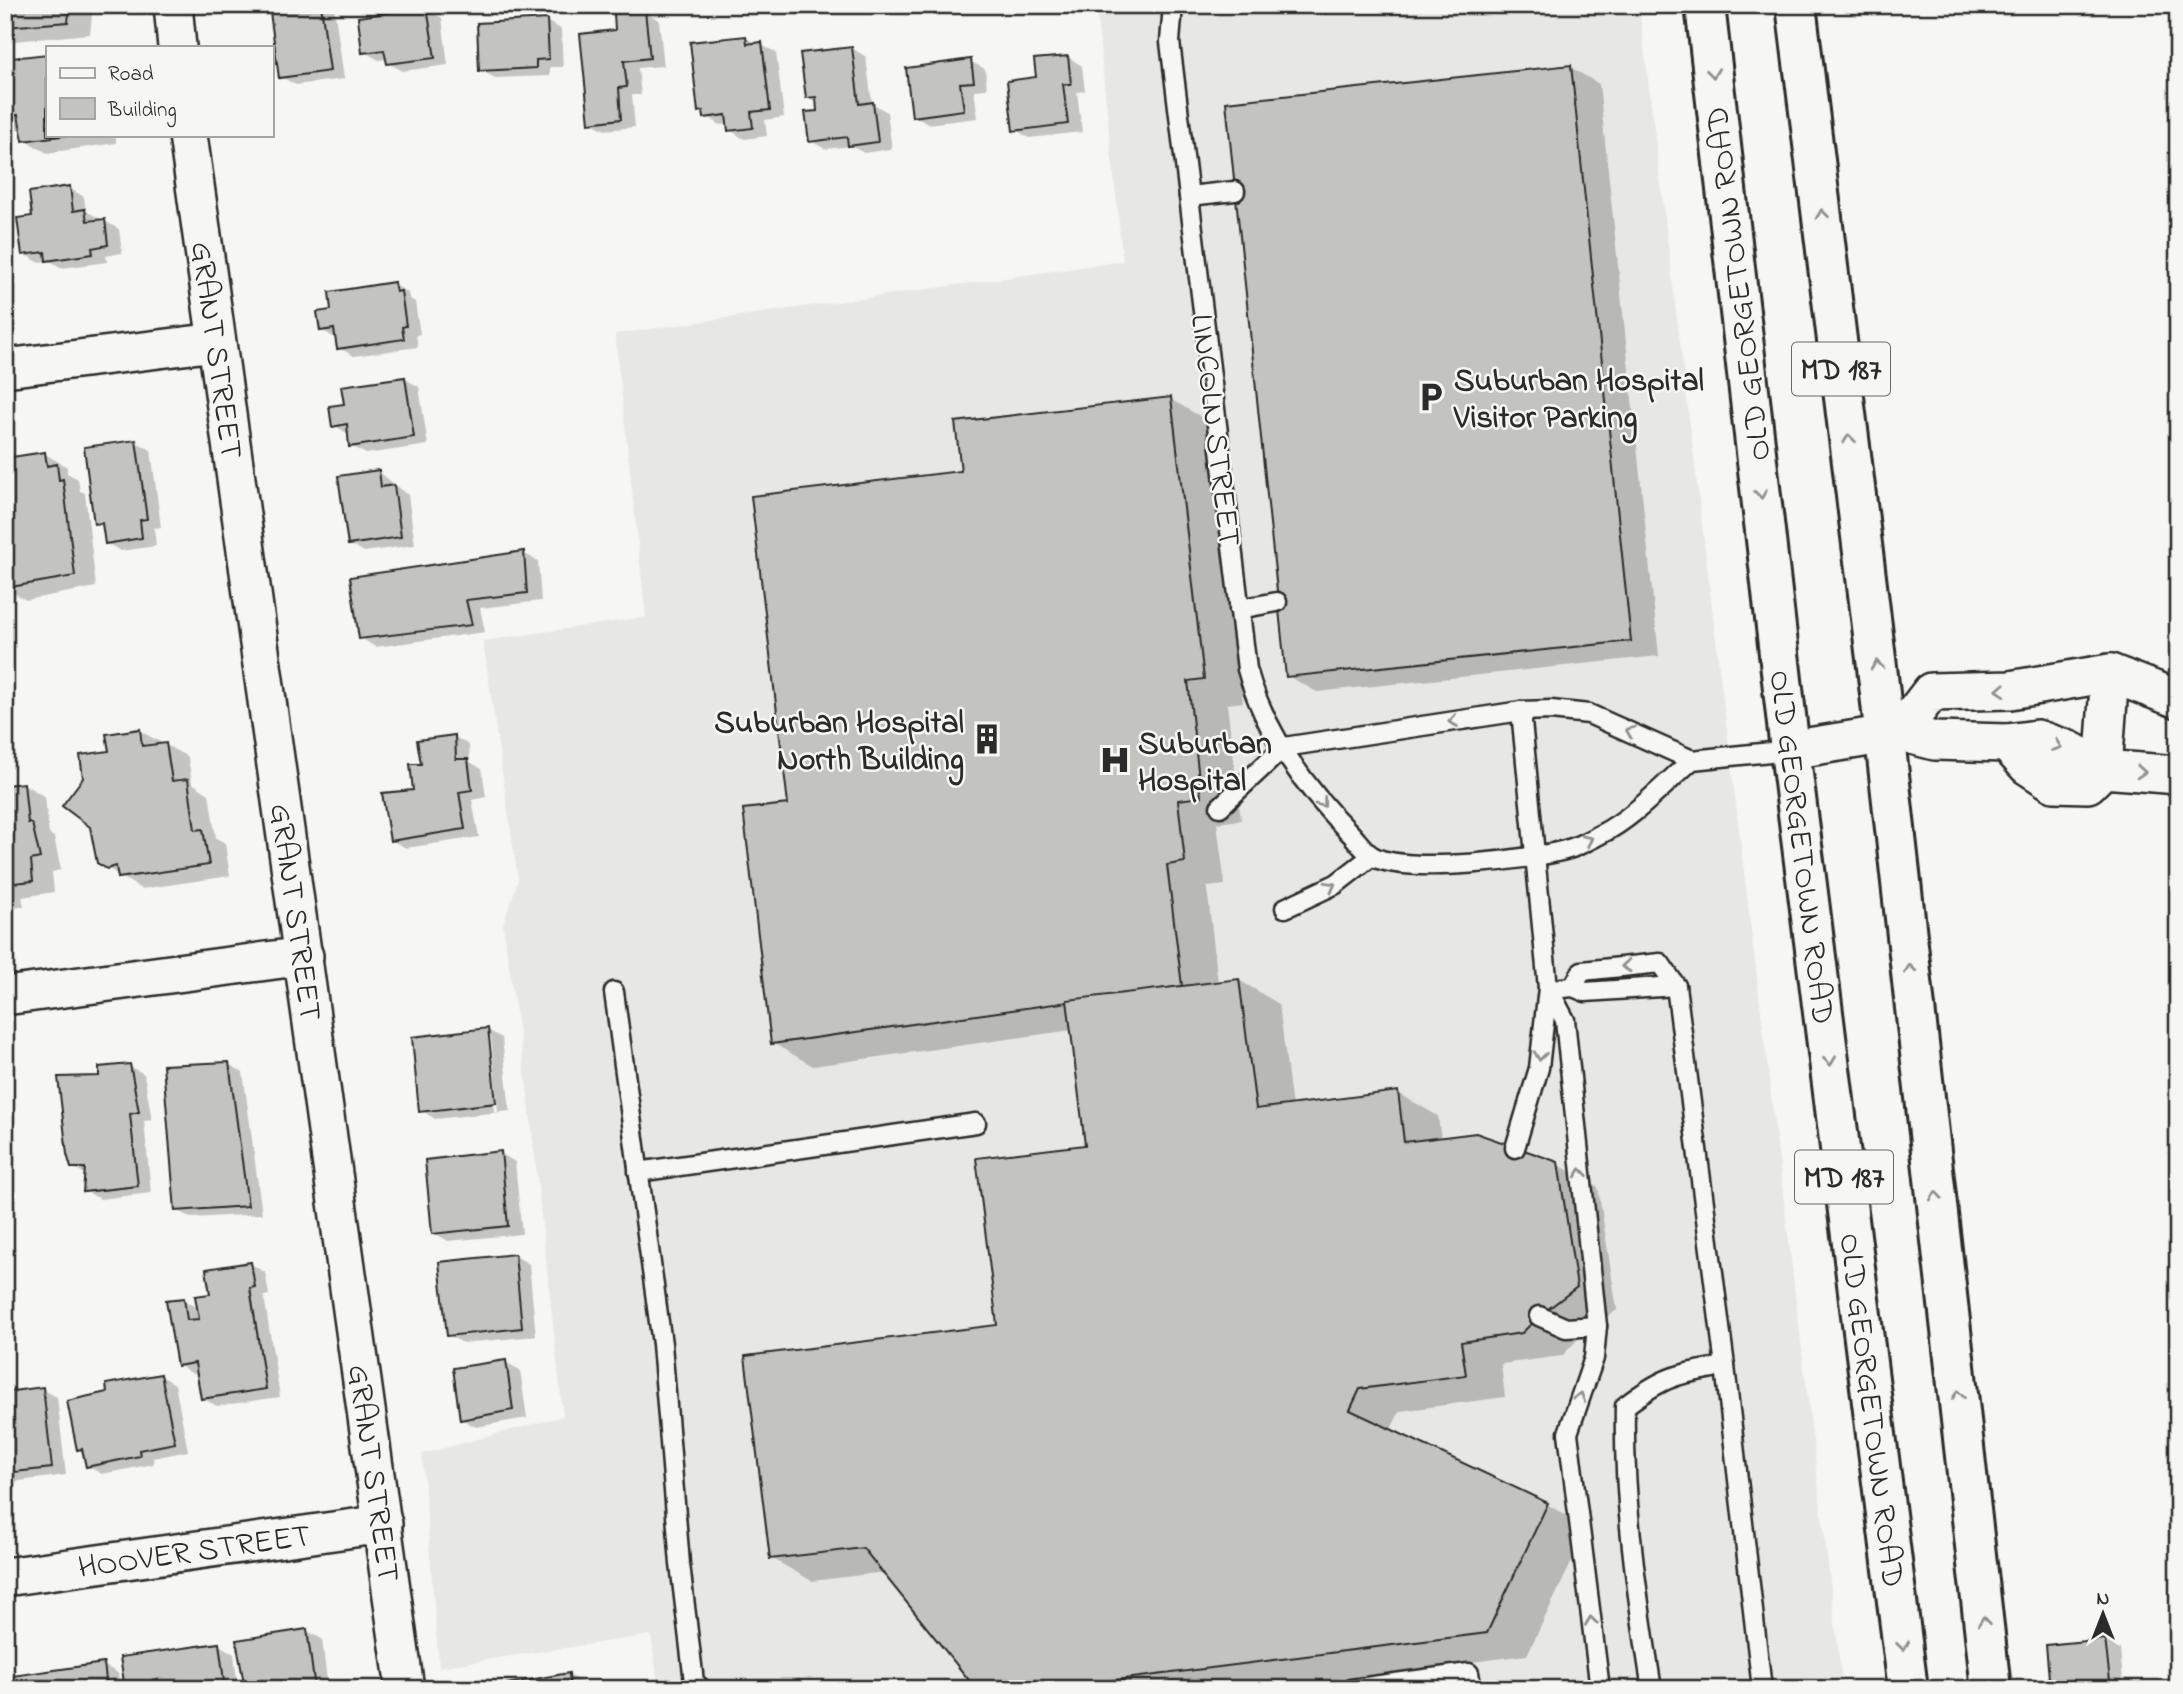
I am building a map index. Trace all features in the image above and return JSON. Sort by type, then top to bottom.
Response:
[{"type":"main road","name":"OLD GEORGETOWN ROAD","points":[[1705,5],[1790,751],[1908,1689]]},
{"type":"main road","name":"MD 187","points":[[1796,5],[1892,732],[1991,1689]]},
{"type":"street","points":[[173,5],[177,46]]},
{"type":"street","name":"GRANT STREET","points":[[188,136],[405,1689]]},
{"type":"street","points":[[5,368],[216,342]]},
{"type":"street","points":[[1892,732],[1931,692],[2010,690],[2110,673],[2178,699]]},
{"type":"street","points":[[1790,751],[1892,732],[1935,741],[2007,744],[2028,766],[2054,783],[2088,784],[2103,769],[2110,673]]},
{"type":"street","points":[[2103,769],[2178,775]]},
{"type":"street","points":[[5,996],[303,956]]},
{"type":"street","name":"HOOVER STREET","points":[[5,1577],[383,1524]]},
{"type":"lane","name":"LINCOLN STREET","points":[[1173,5],[1170,42],[1247,669],[1255,699],[1322,805],[1372,856]]},
{"type":"lane","points":[[1189,196],[1235,191]]},
{"type":"lane","points":[[1239,609],[1277,602]]},
{"type":"lane","points":[[1220,807],[1284,747],[1521,711],[1551,710],[1590,714],[1692,760],[1790,751]]},
{"type":"lane","points":[[1515,1148],[1539,1068],[1549,988],[1521,711]]},
{"type":"lane","points":[[1285,908],[1336,884],[1372,856],[1416,866],[1535,856],[1572,848],[1604,833],[1692,760]]},
{"type":"lane","points":[[1549,988],[1573,987],[1585,992],[1676,986],[1725,1366],[1762,1689]]},
{"type":"lane","points":[[1549,988],[1565,1020],[1597,1326],[1594,1358],[1568,1433],[1600,1689]]},
{"type":"lane","points":[[614,992],[662,1344],[671,1473],[694,1682],[702,1689]]},
{"type":"lane","points":[[638,1172],[976,1123]]},
{"type":"lane","points":[[1539,1316],[1566,1328],[1597,1326]]},
{"type":"lane","points":[[1652,1689],[1635,1575],[1624,1452],[1625,1406],[1657,1382],[1685,1373],[1725,1366]]},
{"type":"lane","points":[[1351,1689],[1469,1674],[1472,1689]]},
{"type":"shaded area","name":"Suburban Hospital","points":[[1117,5],[1639,5],[1843,1689],[659,1689],[651,1635],[439,1667],[422,1454],[563,1416],[528,1094],[503,925],[518,880],[483,641],[646,617],[615,334],[1123,261],[1096,8]]},
{"type":"building","points":[[5,5],[70,5],[68,22],[5,27]]},
{"type":"building","points":[[269,5],[321,5],[330,71],[279,78]]},
{"type":"building","points":[[427,7],[435,58],[387,64],[384,50],[362,53],[358,17]]},
{"type":"building","points":[[645,10],[650,58],[624,61],[627,87],[619,88],[621,119],[589,123],[580,34],[615,30],[614,13]]},
{"type":"building","points":[[547,19],[549,59],[536,60],[536,68],[479,71],[477,23]]},
{"type":"building","points":[[746,36],[747,44],[762,42],[770,110],[751,112],[753,128],[728,131],[726,115],[704,118],[703,111],[698,112],[690,42]]},
{"type":"building","points":[[852,47],[859,104],[873,102],[878,142],[848,146],[847,137],[809,142],[805,112],[817,111],[816,97],[806,98],[800,53]]},
{"type":"building","points":[[46,54],[46,136],[61,136],[23,141],[18,115],[5,117],[5,63],[12,62],[11,58]]},
{"type":"building","points":[[1068,56],[1071,84],[1063,84],[1068,124],[1013,131],[1007,81],[1036,77],[1034,59]]},
{"type":"building","points":[[971,59],[974,82],[960,83],[964,110],[912,117],[906,68]]},
{"type":"building","name":"Suburban Hospital Visitor Parking","points":[[1571,65],[1631,641],[1286,677],[1226,102]]},
{"type":"building","points":[[70,186],[73,211],[85,209],[87,221],[105,219],[108,245],[92,248],[93,254],[46,261],[45,252],[22,255],[17,218],[32,216],[29,192]]},
{"type":"building","points":[[394,282],[396,292],[401,291],[406,326],[402,327],[404,339],[337,349],[334,329],[320,331],[317,312],[331,310],[329,292]]},
{"type":"building","points":[[405,377],[414,437],[349,447],[347,424],[332,427],[329,406],[344,404],[341,386]]},
{"type":"building","name":"Suburban Hospital North Building","points":[[1171,397],[1204,679],[1188,681],[1201,797],[1178,800],[1185,862],[1167,865],[1182,986],[771,1044],[743,809],[788,804],[751,496],[961,471],[955,422]]},
{"type":"building","points":[[136,440],[147,519],[140,520],[142,538],[105,544],[102,523],[94,524],[84,447]]},
{"type":"building","points":[[45,452],[47,466],[57,464],[59,480],[63,479],[75,576],[5,588],[5,458]]},
{"type":"building","points":[[379,470],[381,487],[394,485],[401,537],[348,545],[338,476]]},
{"type":"building","points":[[524,551],[527,593],[466,600],[472,625],[359,639],[350,577]]},
{"type":"building","points":[[140,729],[142,746],[166,743],[172,781],[188,779],[195,830],[203,829],[209,865],[118,878],[116,866],[107,869],[97,863],[90,827],[62,806],[83,778],[80,755],[109,751],[106,734]]},
{"type":"building","points":[[455,735],[456,759],[468,759],[472,790],[459,792],[465,829],[390,841],[382,793],[413,790],[410,764],[421,764],[417,740]]},
{"type":"building","points":[[24,783],[28,823],[32,823],[40,858],[31,860],[33,881],[5,884],[5,785]]},
{"type":"building","points":[[1239,979],[1256,1109],[1398,1091],[1404,1142],[1476,1133],[1558,1162],[1577,1287],[1539,1316],[1522,1333],[1461,1342],[1466,1375],[1360,1389],[1350,1410],[1548,1503],[1487,1633],[1046,1689],[976,1689],[863,1548],[770,1559],[745,1356],[997,1325],[976,1158],[1085,1145],[1067,1000]]},
{"type":"building","points":[[488,1028],[496,1103],[419,1112],[412,1037]]},
{"type":"building","points":[[229,1062],[248,1206],[175,1211],[163,1065]]},
{"type":"building","points":[[130,1064],[139,1112],[130,1114],[138,1186],[83,1192],[85,1168],[71,1168],[67,1154],[58,1077],[99,1076],[99,1067]]},
{"type":"building","points":[[501,1151],[508,1226],[432,1234],[425,1160]]},
{"type":"building","points":[[515,1254],[522,1328],[447,1336],[439,1262]]},
{"type":"building","points":[[251,1262],[255,1287],[250,1288],[266,1389],[201,1399],[195,1363],[177,1366],[166,1300],[184,1298],[187,1320],[199,1319],[195,1296],[210,1294],[206,1269]]},
{"type":"building","points":[[506,1360],[513,1410],[460,1420],[453,1368]]},
{"type":"building","points":[[161,1374],[175,1443],[139,1450],[140,1456],[86,1467],[82,1449],[77,1450],[67,1401],[107,1392],[106,1384]]},
{"type":"building","points":[[43,1387],[52,1468],[5,1473],[5,1392]]},
{"type":"building","points":[[307,1629],[315,1689],[245,1689],[236,1640]]},
{"type":"building","points":[[2105,1639],[2111,1689],[2050,1689],[2046,1645]]},
{"type":"building","points":[[219,1643],[225,1689],[125,1689],[120,1657]]},
{"type":"building","points":[[104,1663],[107,1689],[5,1689],[5,1677]]},
{"type":"building","points":[[569,1673],[570,1689],[506,1689],[506,1684]]},
{"type":"place","name":"Suburban Hospital Visitor Parking","points":[[1431,397]]},
{"type":"place","name":"Suburban Hospital North Building","points":[[987,739]]},
{"type":"place","name":"Suburban Hospital","points":[[1115,760]]}]
